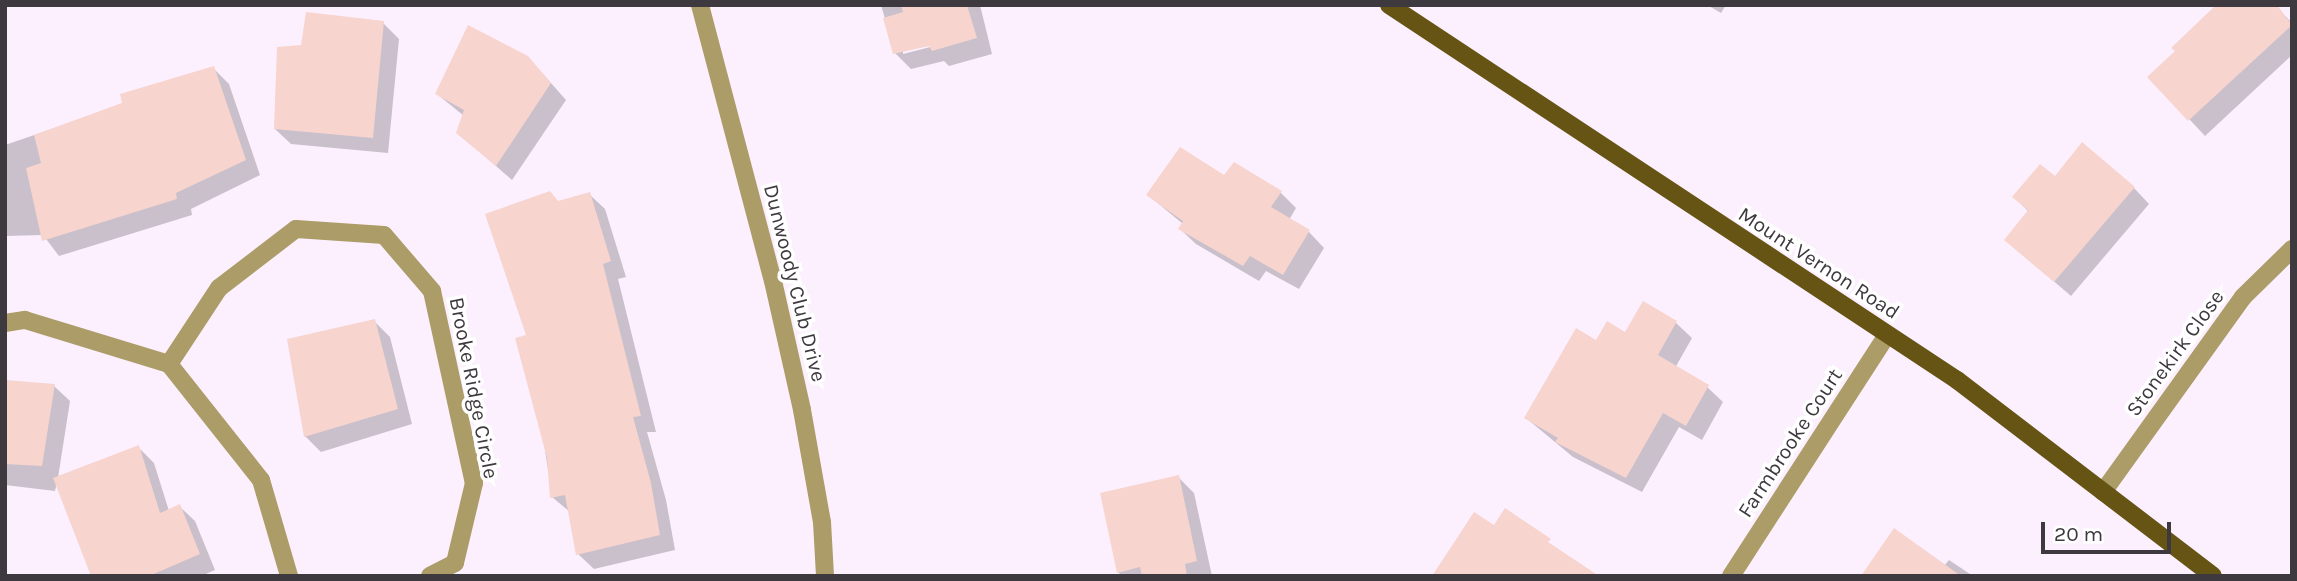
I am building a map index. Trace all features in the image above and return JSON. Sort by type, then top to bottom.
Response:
[{"type":"main road","name":"Mount Vernon Road","points":[[1388,5],[1957,380],[2213,576]]},
{"type":"street","name":"Dunwoody Club Drive","points":[[700,5],[773,281],[802,410],[822,522],[825,576]]},
{"type":"street","name":"Brooke Ridge Circle","points":[[169,364],[219,288],[296,229],[384,235],[432,291],[474,483],[454,563],[430,576]]},
{"type":"street","name":"Stonekirk Close","points":[[2104,492],[2243,297],[2292,249]]},
{"type":"street","points":[[5,323],[25,320],[169,364],[261,480],[289,576]]},
{"type":"street","name":"Farmbrooke Court","points":[[1731,576],[1888,335]]},
{"type":"building","points":[[901,5],[967,5],[977,38],[932,51],[929,46],[893,54],[883,18],[903,12]]},
{"type":"building","points":[[2216,5],[2277,5],[2292,25],[2188,121],[2147,77],[2175,51],[2171,48]]},
{"type":"building","points":[[306,12],[384,21],[373,138],[274,129],[277,47],[301,45]]},
{"type":"building","points":[[468,25],[528,56],[551,83],[496,166],[456,133],[464,110],[435,94]]},
{"type":"building","points":[[214,66],[246,160],[176,193],[177,199],[42,241],[26,168],[41,163],[34,135],[122,103],[120,94]]},
{"type":"building","points":[[2082,142],[2135,187],[2054,282],[2004,240],[2028,210],[2012,197],[2040,164],[2055,176]]},
{"type":"building","points":[[1180,147],[1224,175],[1234,162],[1282,191],[1271,207],[1310,230],[1283,275],[1250,256],[1243,266],[1178,229],[1183,221],[1146,195]]},
{"type":"building","points":[[550,191],[558,201],[590,192],[611,261],[603,264],[641,416],[633,417],[651,483],[660,535],[576,555],[565,495],[550,498],[547,458],[515,338],[526,335],[485,214]]},
{"type":"building","points":[[1643,301],[1677,321],[1658,355],[1709,385],[1686,426],[1663,413],[1626,478],[1555,442],[1558,438],[1524,418],[1576,328],[1596,340],[1607,321],[1625,332]]},
{"type":"building","points":[[375,319],[398,409],[304,437],[287,339]]},
{"type":"building","points":[[5,380],[55,384],[42,466],[5,464]]},
{"type":"building","points":[[139,445],[160,513],[180,504],[200,554],[149,576],[91,576],[53,478]]},
{"type":"building","points":[[1179,475],[1197,561],[1185,564],[1187,576],[1142,576],[1140,567],[1117,573],[1100,493]]},
{"type":"building","points":[[1505,508],[1551,539],[1548,542],[1599,576],[1432,576],[1474,512],[1494,525]]},
{"type":"building","points":[[1894,528],[1961,576],[1861,576]]}]
